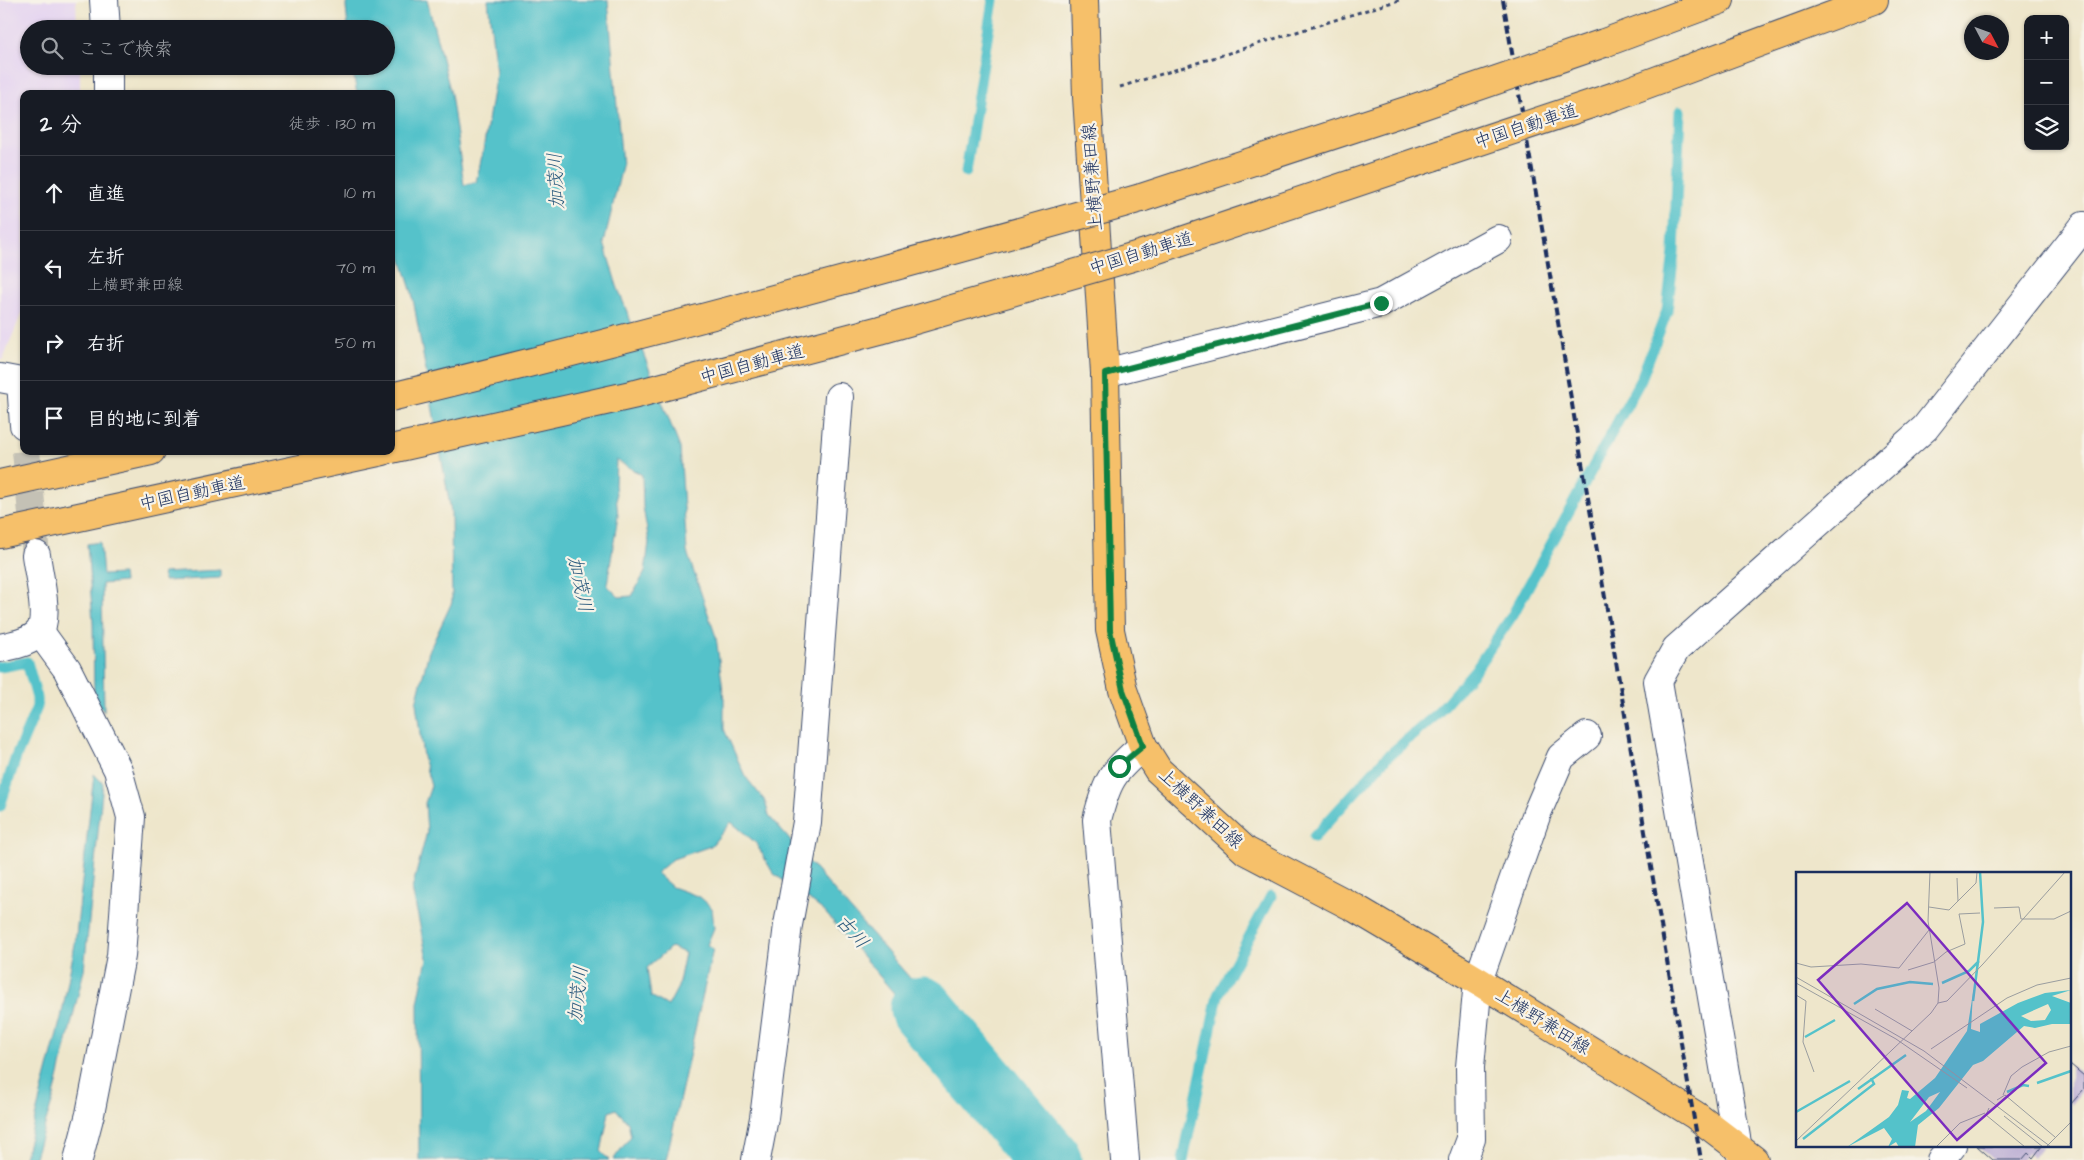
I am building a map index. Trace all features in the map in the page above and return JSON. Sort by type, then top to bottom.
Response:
[{"type":"main road","name":"上横野兼田線","points":[[1084,0],[1087,97],[1105,374],[1110,630],[1123,690],[1143,746],[1158,770],[1246,851],[1355,908],[1478,981],[1695,1115],[1746,1154]]},
{"type":"main road","points":[[395,396],[622,341],[866,276],[1141,198],[1412,110],[1720,0]]},
{"type":"main road","name":"中国自動車道","points":[[395,448],[636,394],[880,330],[1146,253],[1615,96],[1874,0]]},
{"type":"main road","points":[[0,484],[133,455]]},
{"type":"main road","name":"中国自動車道","points":[[0,534],[365,455]]},
{"type":"street","points":[[104,0],[105,20]]},
{"type":"street","points":[[108,75],[108,90]]},
{"type":"street","points":[[1746,1154],[1658,681],[1676,649],[1925,428],[2084,226]]},
{"type":"street","points":[[1105,374],[1381,303],[1498,240]]},
{"type":"street","points":[[15,378],[20,404]]},
{"type":"street","points":[[756,1160],[764,1118],[788,924],[807,822],[839,397]]},
{"type":"street","points":[[0,648],[23,643],[40,632],[44,616],[36,555]]},
{"type":"street","points":[[40,632],[67,669],[118,770],[131,818],[121,956],[90,1114],[78,1160]]},
{"type":"street","points":[[1463,1160],[1471,1139],[1470,1068],[1478,981],[1537,813],[1561,757],[1587,736]]},
{"type":"street","points":[[1126,1160],[1097,820],[1105,787],[1119,766],[1143,746]]},
{"type":"street","points":[[1941,1160],[1950,1148]]},
{"type":"path","points":[[1087,97],[1399,0]]},
{"type":"shaded area","points":[[0,0],[76,0],[77,20],[20,20],[20,75],[80,75],[80,90],[20,90],[20,317],[3,359],[0,360]]},
{"type":"water","name":"加茂川","points":[[347,0],[427,0],[451,94],[464,185],[476,182],[496,73],[488,0],[608,0],[622,166],[604,243],[617,286],[680,448],[687,552],[716,637],[724,698],[724,729],[745,776],[765,801],[769,816],[990,1070],[972,1085],[824,911],[773,873],[756,843],[731,822],[711,846],[673,859],[656,873],[672,887],[700,897],[712,908],[714,928],[707,945],[713,949],[666,1160],[613,1160],[631,1136],[628,1123],[616,1109],[609,1112],[601,1152],[609,1160],[419,1160],[418,1003],[427,958],[412,889],[427,832],[425,803],[431,786],[423,757],[416,703],[429,651],[452,602],[451,512],[412,293],[395,239],[395,90],[356,90],[354,75],[395,75],[395,20],[347,20]],"holes":[[[616,460],[642,475],[643,507],[649,542],[645,572],[632,596],[619,597],[607,585],[618,516],[615,485]],[[671,947],[685,953],[678,987],[668,1006],[651,996],[647,968]]]},
{"type":"water","points":[[100,542],[103,575],[123,574],[124,582],[102,584],[104,712],[94,697],[93,622],[87,544]]},
{"type":"water","points":[[220,570],[220,578],[164,581],[163,573]]},
{"type":"water","points":[[94,774],[103,783],[84,970],[54,1096],[34,1160],[24,1160],[61,1018],[75,944]]},
{"type":"building","points":[[2072,1066],[2084,1076],[2084,1089],[2072,1103]]},
{"type":"building","points":[[1979,1148],[2040,1148],[2033,1158],[2028,1153],[2022,1160],[1993,1160]]},
{"type":"waterway","points":[[966,172],[993,0]]},
{"type":"waterway","points":[[1314,837],[1387,757],[1436,715],[1475,670],[1512,616],[1641,379],[1667,311],[1674,252],[1680,111]]},
{"type":"waterway","points":[[0,667],[27,662],[37,698],[37,707],[16,757],[0,806]]},
{"type":"waterway","points":[[1183,1160],[1218,995],[1271,896]]},
{"type":"waterway","name":"古川","points":[[922,1009],[1049,1160]]},
{"type":"tunnel","points":[[26,455],[36,555]]},
{"type":"railway","points":[[1503,0],[1701,1160]]},
{"type":"route","points":[[1119,766],[1143,746],[1123,690],[1110,630],[1105,374],[1381,303]]}]
